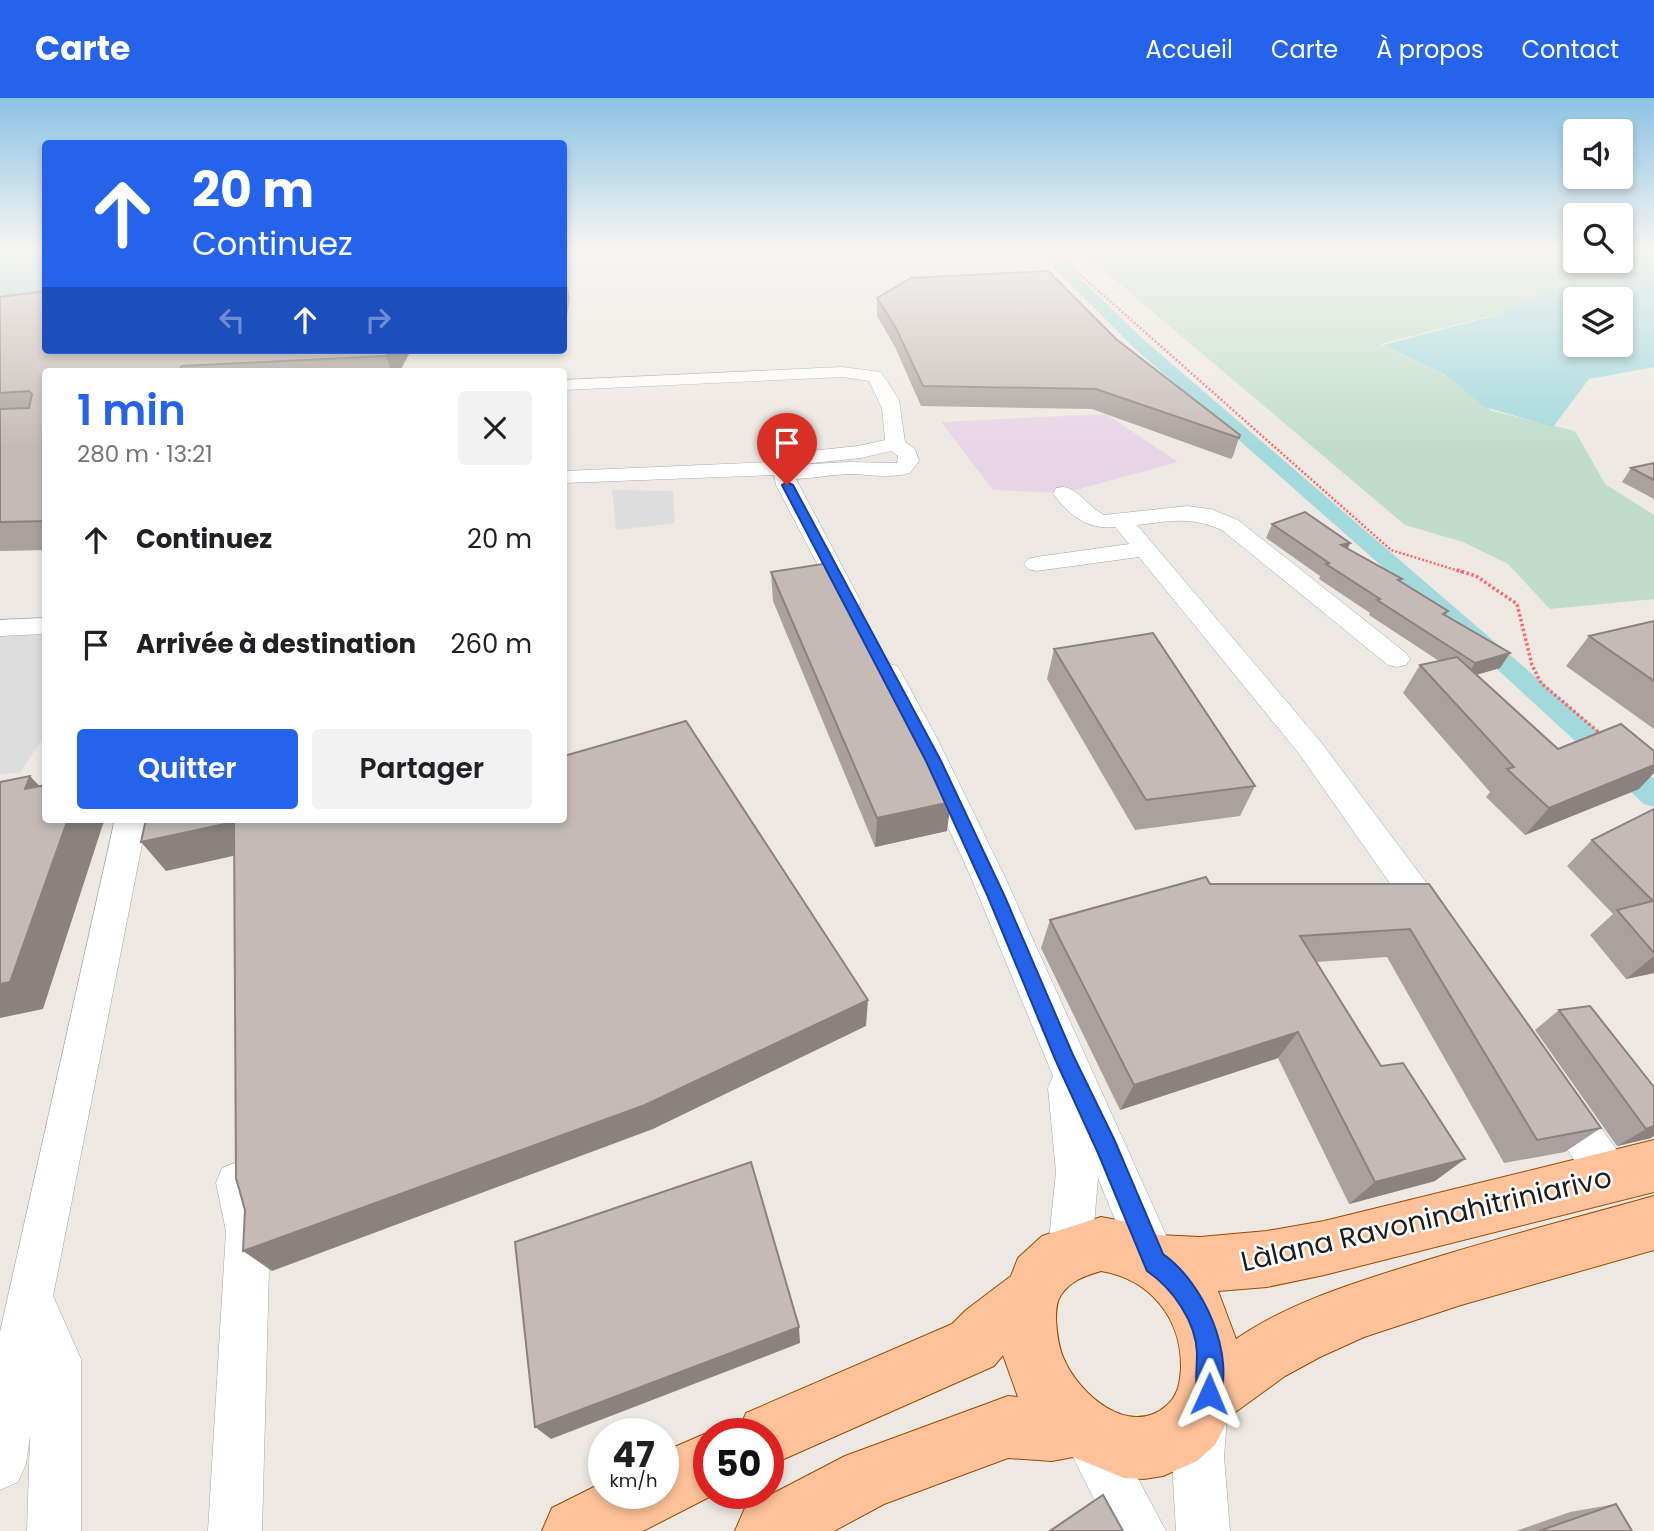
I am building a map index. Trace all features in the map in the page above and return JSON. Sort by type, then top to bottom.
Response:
[{"type":"main road","name":"Làlana Ravoninahitriniarivo","points":[[1155,1262],[1200,1265],[1267,1259],[1632,1172]]},
{"type":"main road","points":[[1030,1296],[1026,1332],[1037,1373],[1047,1391],[1081,1429],[1109,1444],[1154,1448],[1174,1440],[1191,1426],[1206,1401],[1264,1355],[1299,1336],[1358,1310],[1461,1277],[1654,1223]]},
{"type":"main road","name":"Làlana Ravoninahitriniarivo","points":[[1070,1250],[1101,1244],[1117,1246],[1155,1262],[1170,1273],[1196,1308],[1209,1349],[1206,1401]]},
{"type":"main road","points":[[784,1429],[973,1345],[986,1330],[1030,1296],[1046,1268],[1070,1250]]},
{"type":"main road","points":[[768,1531],[867,1478],[1008,1427],[1081,1429]]},
{"type":"main road","points":[[575,1531],[618,1509]]},
{"type":"street","points":[[567,385],[842,372],[875,376],[886,388],[894,411],[895,445],[908,453],[909,461],[903,469],[883,471],[867,467],[567,477]]},
{"type":"street","points":[[786,471],[787,485],[922,738],[987,875],[1155,1262]]},
{"type":"street","points":[[1064,493],[1094,519],[1122,521],[1187,513],[1203,514],[1230,525],[1397,659]]},
{"type":"street","points":[[1122,521],[1310,748],[1448,939]]},
{"type":"street","points":[[1035,564],[1145,549]]},
{"type":"street","points":[[0,628],[42,626]]},
{"type":"street","points":[[0,1464],[30,1297],[130,823]]},
{"type":"street","points":[[1065,1059],[1077,1172],[1070,1250]]},
{"type":"street","points":[[1541,1075],[1632,1172]]},
{"type":"street","points":[[236,1531],[248,1231],[237,1183]]},
{"type":"street","points":[[30,1297],[57,1359],[54,1531]]},
{"type":"street","points":[[1203,1531],[1198,1457],[1206,1401]]},
{"type":"street","points":[[1081,1429],[1139,1531]]},
{"type":"path","points":[[1126,315],[1391,550],[1476,576],[1517,604],[1532,665],[1541,683],[1613,745]]},
{"type":"shaded area","points":[[1106,414],[1178,462],[1064,493],[993,490],[941,422]]},
{"type":"shaded area","points":[[612,490],[673,491],[675,523],[616,530]]},
{"type":"shaded area","points":[[42,633],[42,740],[20,773],[0,774],[0,634]]},
{"type":"green space","points":[[1156,315],[1495,315],[1380,344],[1443,374],[1492,411],[1575,431],[1605,484],[1654,515],[1654,599],[1550,609],[1508,564],[1463,542],[1405,525]]},
{"type":"water","points":[[1497,315],[1563,315],[1563,357],[1633,357],[1633,315],[1654,315],[1654,367],[1589,379],[1553,427],[1485,407],[1444,374],[1383,345]]},
{"type":"building","points":[[0,315],[42,315],[42,354],[387,354],[181,368],[42,368],[42,521],[0,522],[0,409],[29,408],[32,394],[29,391],[0,393]]},
{"type":"building","points":[[888,315],[1092,315],[1116,339],[1240,435],[1239,438],[1096,389],[923,386]]},
{"type":"building","points":[[1654,463],[1654,480],[1631,468]]},
{"type":"building","points":[[1305,512],[1350,543],[1341,545],[1402,579],[1398,580],[1448,611],[1443,614],[1510,653],[1475,663],[1377,600],[1380,599],[1272,524]]},
{"type":"building","points":[[829,563],[907,710],[951,802],[877,818],[771,572]]},
{"type":"building","points":[[1654,621],[1654,681],[1589,636]]},
{"type":"building","points":[[1153,633],[1255,786],[1146,800],[1054,649]]},
{"type":"building","points":[[1457,657],[1558,749],[1621,724],[1654,751],[1654,765],[1549,808],[1507,769],[1514,767],[1420,665]]},
{"type":"building","points":[[686,721],[868,1000],[645,1105],[243,1251],[245,1210],[236,1178],[234,823],[567,823],[567,755]]},
{"type":"building","points":[[30,776],[25,789],[42,786],[42,823],[67,823],[10,982],[0,984],[0,782]]},
{"type":"building","points":[[1654,809],[1654,953],[1617,910],[1653,901],[1592,840]]},
{"type":"building","points":[[145,823],[229,823],[141,842]]},
{"type":"building","points":[[1206,877],[1210,884],[1429,884],[1601,1128],[1537,1140],[1410,929],[1300,936],[1381,1066],[1403,1063],[1465,1159],[1375,1182],[1298,1032],[1134,1085],[1050,920]]},
{"type":"building","points":[[1590,1006],[1654,1087],[1654,1126],[1646,1129],[1559,1010]]},
{"type":"building","points":[[751,1162],[799,1327],[535,1427],[515,1242]]},
{"type":"building","points":[[1103,1495],[1123,1531],[1050,1531]]},
{"type":"building","points":[[1616,1504],[1632,1531],[1539,1531]]},
{"type":"waterway","points":[[1109,315],[1654,796]]},
{"type":"route","points":[[787,485],[933,761],[997,897],[1155,1262],[1170,1273],[1196,1308],[1209,1349],[1209,1394]]}]
